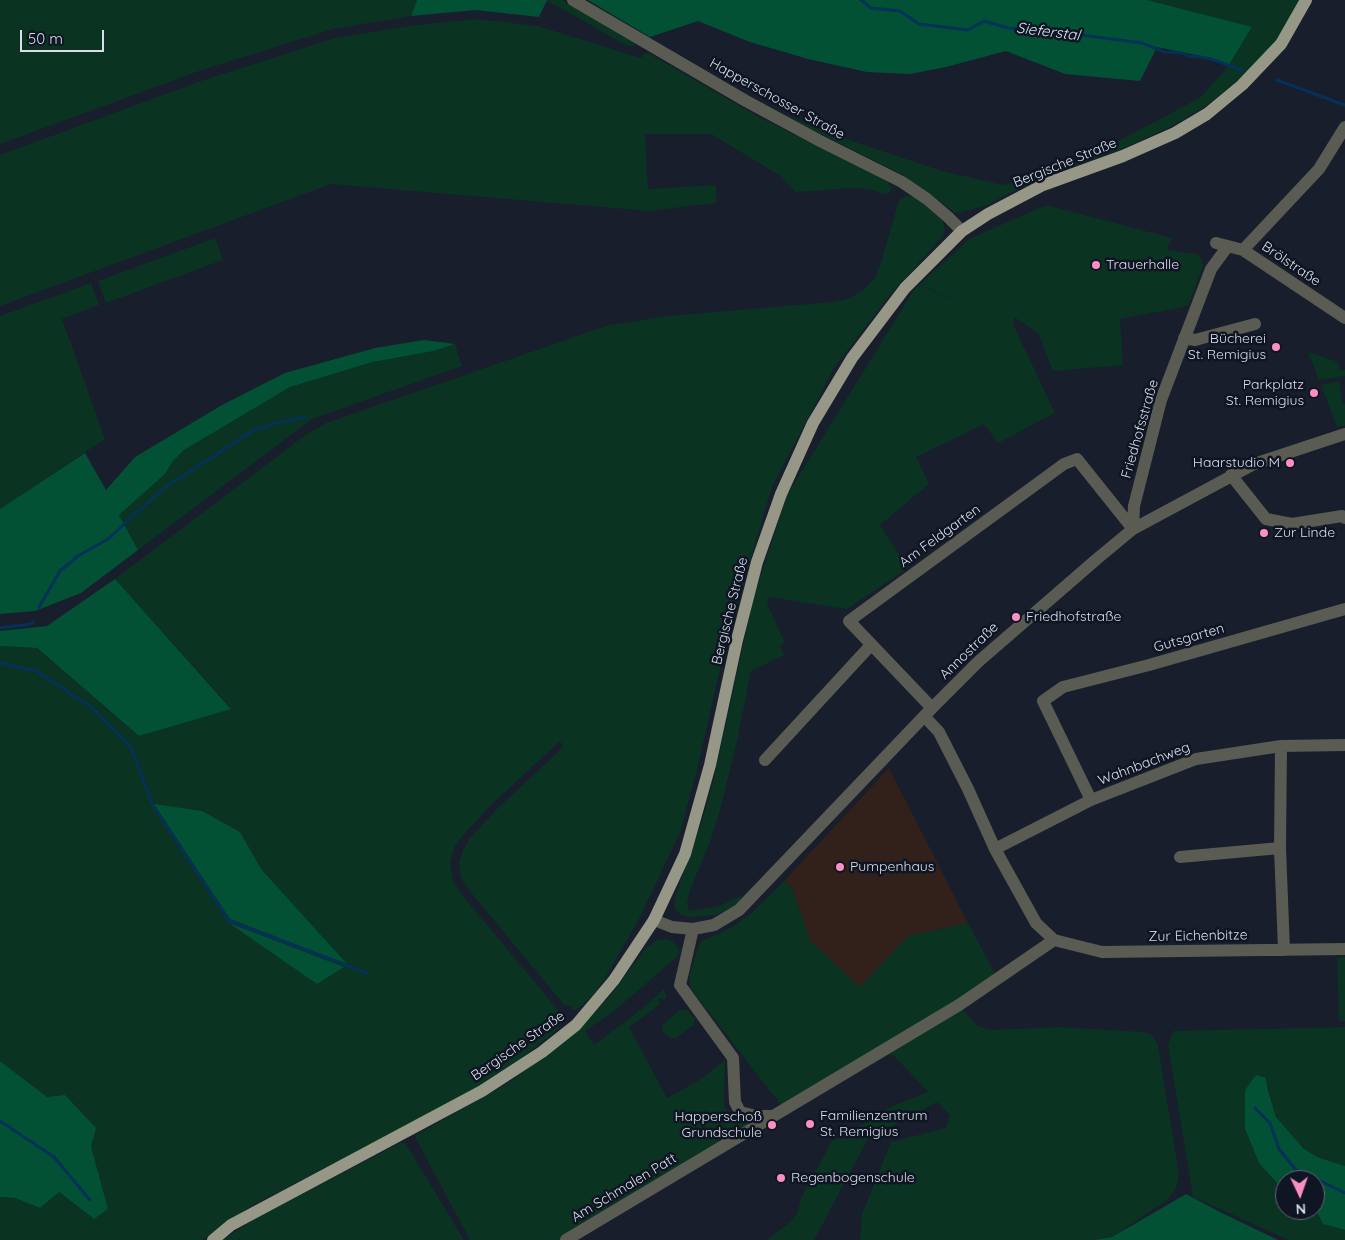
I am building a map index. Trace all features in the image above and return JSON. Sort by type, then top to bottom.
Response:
[{"type":"main road","name":"Bergische Straße","points":[[213,1240],[231,1225],[482,1091],[542,1052],[576,1024],[614,980],[654,920],[685,854],[710,764],[737,640],[757,562],[781,494],[813,423],[852,358],[905,288],[962,231],[988,214],[1044,185],[1123,156],[1174,133],[1207,114],[1242,86],[1281,44],[1306,0]]},
{"type":"street","name":"Happerschosser Straße","points":[[573,0],[746,101],[902,182],[948,216],[962,231]]},
{"type":"street","points":[[1243,250],[1319,169],[1345,127]]},
{"type":"street","name":"Brölstraße","points":[[1222,244],[1243,250],[1345,318]]},
{"type":"street","name":"Friedhofsstraße","points":[[1133,530],[1134,506],[1161,400],[1210,268],[1222,244]]},
{"type":"street","points":[[1184,338],[1195,340],[1255,324]]},
{"type":"street","name":"Annostraße","points":[[654,920],[672,927],[693,929],[714,925],[739,910],[928,712],[1006,636],[1133,530],[1254,464],[1345,434]]},
{"type":"street","name":"Am Feldgarten","points":[[928,712],[849,621],[1064,464],[1076,459],[1133,530]]},
{"type":"street","points":[[1231,475],[1266,519],[1292,524],[1342,516],[1345,518]]},
{"type":"street","name":"Gutsgarten","points":[[1091,800],[1043,700],[1063,687],[1345,609]]},
{"type":"street","points":[[765,760],[871,645]]},
{"type":"street","name":"Zur Eichenbitze","points":[[928,712],[968,789],[995,849],[1036,923],[1054,940],[1102,952],[1345,949]]},
{"type":"street","name":"Wahnbachweg","points":[[995,849],[1091,800],[1196,759],[1281,746],[1345,745]]},
{"type":"street","points":[[1281,746],[1280,848],[1284,950]]},
{"type":"street","points":[[1180,857],[1280,848]]},
{"type":"street","points":[[693,929],[680,986],[734,1058],[735,1102],[740,1112],[756,1116],[774,1116]]},
{"type":"street","name":"Am Schmalen Patt","points":[[566,1240],[959,1005],[1054,940]]},
{"type":"shaded area","points":[[889,768],[968,923],[908,936],[860,987],[811,942],[791,886],[784,881]]},
{"type":"green space","points":[[0,0],[417,0],[411,16],[333,29],[202,70],[0,144]]},
{"type":"green space","points":[[417,0],[547,0],[539,17],[476,10],[411,16]]},
{"type":"green space","points":[[546,0],[562,0],[628,38],[634,42],[634,46],[628,46]]},
{"type":"green space","points":[[588,0],[1147,0],[1252,27],[1229,65],[1201,56],[1157,47],[1140,81],[1065,74],[1006,51],[946,67],[910,74],[867,72],[808,59],[750,42],[698,21],[650,37]]},
{"type":"green space","points":[[1147,0],[1299,0],[1288,29],[1245,74],[1198,111],[1168,128],[1126,147],[1051,175],[988,205],[961,212],[954,212],[901,174],[793,120],[742,91],[788,116],[828,133],[942,171],[1003,185],[1021,181],[1059,164],[1107,147],[1201,97],[1229,65],[1252,28]]},
{"type":"green space","points":[[478,19],[538,26],[641,58],[644,54],[648,53],[757,116],[885,180],[891,186],[890,193],[885,194],[868,189],[852,188],[796,192],[779,175],[711,134],[645,134],[648,189],[716,185],[716,203],[649,211],[331,184],[0,306],[0,155],[201,81],[335,38],[417,25]]},
{"type":"green space","points":[[907,196],[914,197],[942,220],[945,229],[943,236],[890,295],[834,368],[772,487],[727,638],[700,757],[680,833],[640,917],[604,980],[592,996],[575,1010],[571,1009],[573,1007],[564,1005],[469,890],[461,878],[459,864],[463,850],[470,838],[497,809],[563,747],[560,741],[492,804],[465,833],[455,846],[450,863],[453,881],[463,896],[558,1010],[559,1019],[557,1022],[562,1017],[558,1029],[523,1057],[482,1084],[251,1206],[202,1240],[0,1240],[0,1197],[15,1198],[40,1208],[58,1192],[94,1219],[108,1209],[91,1146],[47,1097],[0,1061],[0,646],[36,648],[139,736],[231,708],[115,579],[308,433],[326,423],[609,325],[669,316],[848,299],[864,290],[875,277],[881,263],[899,200]]},
{"type":"green space","points":[[1046,205],[1172,238],[1167,250],[1197,254],[1201,258],[1203,266],[1188,306],[1120,319],[1123,365],[1053,371],[1038,333],[1014,317],[1013,324],[1055,413],[998,443],[984,424],[916,457],[929,484],[880,525],[908,568],[847,609],[768,597],[767,603],[785,643],[780,646],[784,655],[751,671],[737,741],[719,814],[710,842],[689,893],[687,903],[689,911],[717,907],[741,896],[743,900],[728,910],[715,915],[691,917],[681,915],[675,909],[675,897],[704,815],[714,778],[753,600],[787,495],[917,285],[967,305],[919,285],[969,239]]},
{"type":"green space","points":[[215,238],[223,260],[106,303],[98,281]]},
{"type":"green space","points":[[91,283],[99,305],[62,319],[105,439],[0,509],[0,316]]},
{"type":"green space","points":[[424,340],[455,344],[434,351],[373,362],[290,387],[184,450],[173,461],[165,474],[119,515],[138,550],[81,593],[35,611],[0,614],[0,509],[85,453],[106,490],[135,457],[222,405],[285,373],[375,348]]},
{"type":"green space","points":[[455,344],[462,366],[312,419],[138,550],[119,515],[165,474],[173,461],[184,450],[290,387],[374,362],[434,351]]},
{"type":"green space","points":[[1308,352],[1338,362],[1340,371],[1345,370],[1345,376],[1319,380]]},
{"type":"green space","points":[[1339,381],[1342,402],[1345,404],[1345,425],[1337,427],[1321,385]]},
{"type":"green space","points":[[115,579],[231,709],[139,736],[37,648],[0,646],[0,631],[47,626]]},
{"type":"green space","points":[[154,804],[202,811],[240,832],[261,869],[347,964],[230,919]]},
{"type":"green space","points":[[784,881],[791,886],[811,942],[860,987],[908,936],[968,923],[995,973],[959,1005],[977,1026],[992,1030],[1058,1027],[1142,1032],[1152,1035],[1158,1045],[1179,1175],[1176,1189],[1167,1200],[1112,1237],[1094,1240],[860,1240],[862,1214],[891,1142],[946,1128],[950,1115],[937,1102],[868,1139],[814,1240],[767,1240],[788,1224],[797,1214],[801,1198],[832,1141],[838,1138],[843,1139],[850,1135],[852,1130],[893,1106],[928,1092],[894,1056],[889,1054],[781,1105],[690,988],[690,973],[699,945],[703,940],[723,932],[738,923],[754,911]]},
{"type":"green space","points":[[229,923],[344,967],[317,984]]},
{"type":"green space","points":[[666,939],[672,941],[678,947],[677,957],[614,1011],[585,1031],[594,1045],[644,1007],[664,989],[667,997],[664,1000],[659,998],[658,1001],[660,1003],[654,1009],[629,1027],[667,1098],[701,1079],[725,1060],[725,1108],[731,1116],[751,1123],[558,1240],[470,1240],[416,1139],[416,1135],[503,1086],[558,1047],[610,996],[646,948],[657,940]]},
{"type":"green space","points":[[1345,957],[1345,1021],[1339,1021],[1337,958]]},
{"type":"green space","points":[[679,1010],[687,1010],[695,1019],[693,1025],[676,1038],[671,1038],[663,1032],[662,1026]]},
{"type":"green space","points":[[1345,1027],[1345,1166],[1317,1157],[1303,1148],[1276,1117],[1266,1078],[1245,1090],[1245,1129],[1259,1163],[1275,1181],[1275,1220],[1321,1220],[1323,1224],[1345,1230],[1345,1240],[1289,1240],[1193,1197],[1168,1045],[1173,1031]]},
{"type":"green space","points":[[0,1061],[47,1097],[65,1095],[96,1128],[91,1146],[108,1209],[94,1219],[59,1192],[40,1208],[15,1198],[0,1197]]},
{"type":"green space","points":[[1256,1075],[1266,1078],[1276,1117],[1303,1148],[1317,1157],[1345,1166],[1345,1230],[1323,1224],[1321,1220],[1325,1220],[1325,1170],[1275,1170],[1275,1181],[1259,1163],[1245,1129],[1245,1090]]},
{"type":"green space","points":[[402,1142],[406,1144],[464,1240],[241,1240],[240,1238],[238,1240],[222,1240],[256,1218]]},
{"type":"green space","points":[[1186,1194],[1278,1240],[1094,1240],[1112,1237]]},
{"type":"waterway","name":"Sieferstal","points":[[861,0],[871,8],[900,11],[919,24],[968,30],[984,21],[1008,28],[1043,30],[1142,43],[1165,52],[1182,53],[1190,57],[1211,59],[1242,70]]},
{"type":"waterway","name":"Sieferstal","points":[[1277,80],[1345,105]]},
{"type":"waterway","points":[[39,607],[60,571],[78,556],[108,539],[164,488],[251,432],[276,423],[306,417]]},
{"type":"waterway","points":[[0,628],[31,624],[33,622]]},
{"type":"waterway","points":[[0,663],[36,671],[90,706],[131,747],[152,804],[229,921],[367,973]]},
{"type":"waterway","points":[[1255,1108],[1270,1123],[1279,1149],[1295,1169],[1345,1193]]},
{"type":"waterway","points":[[0,1121],[54,1157],[90,1200]]},
{"type":"place","name":"Trauerhalle","points":[[1096,265]]},
{"type":"place","name":"Bücherei St. Remigius","points":[[1276,347]]},
{"type":"place","name":"Parkplatz St. Remigius","points":[[1314,393]]},
{"type":"place","name":"Haarstudio M","points":[[1290,463]]},
{"type":"place","name":"Zur Linde","points":[[1264,533]]},
{"type":"place","name":"Friedhofstraße","points":[[1016,617]]},
{"type":"place","name":"Pumpenhaus","points":[[840,867]]},
{"type":"place","name":"Familienzentrum St. Remigius","points":[[810,1124]]},
{"type":"place","name":"Happerschoß Grundschule","points":[[772,1125]]},
{"type":"place","name":"Regenbogenschule","points":[[781,1178]]}]
